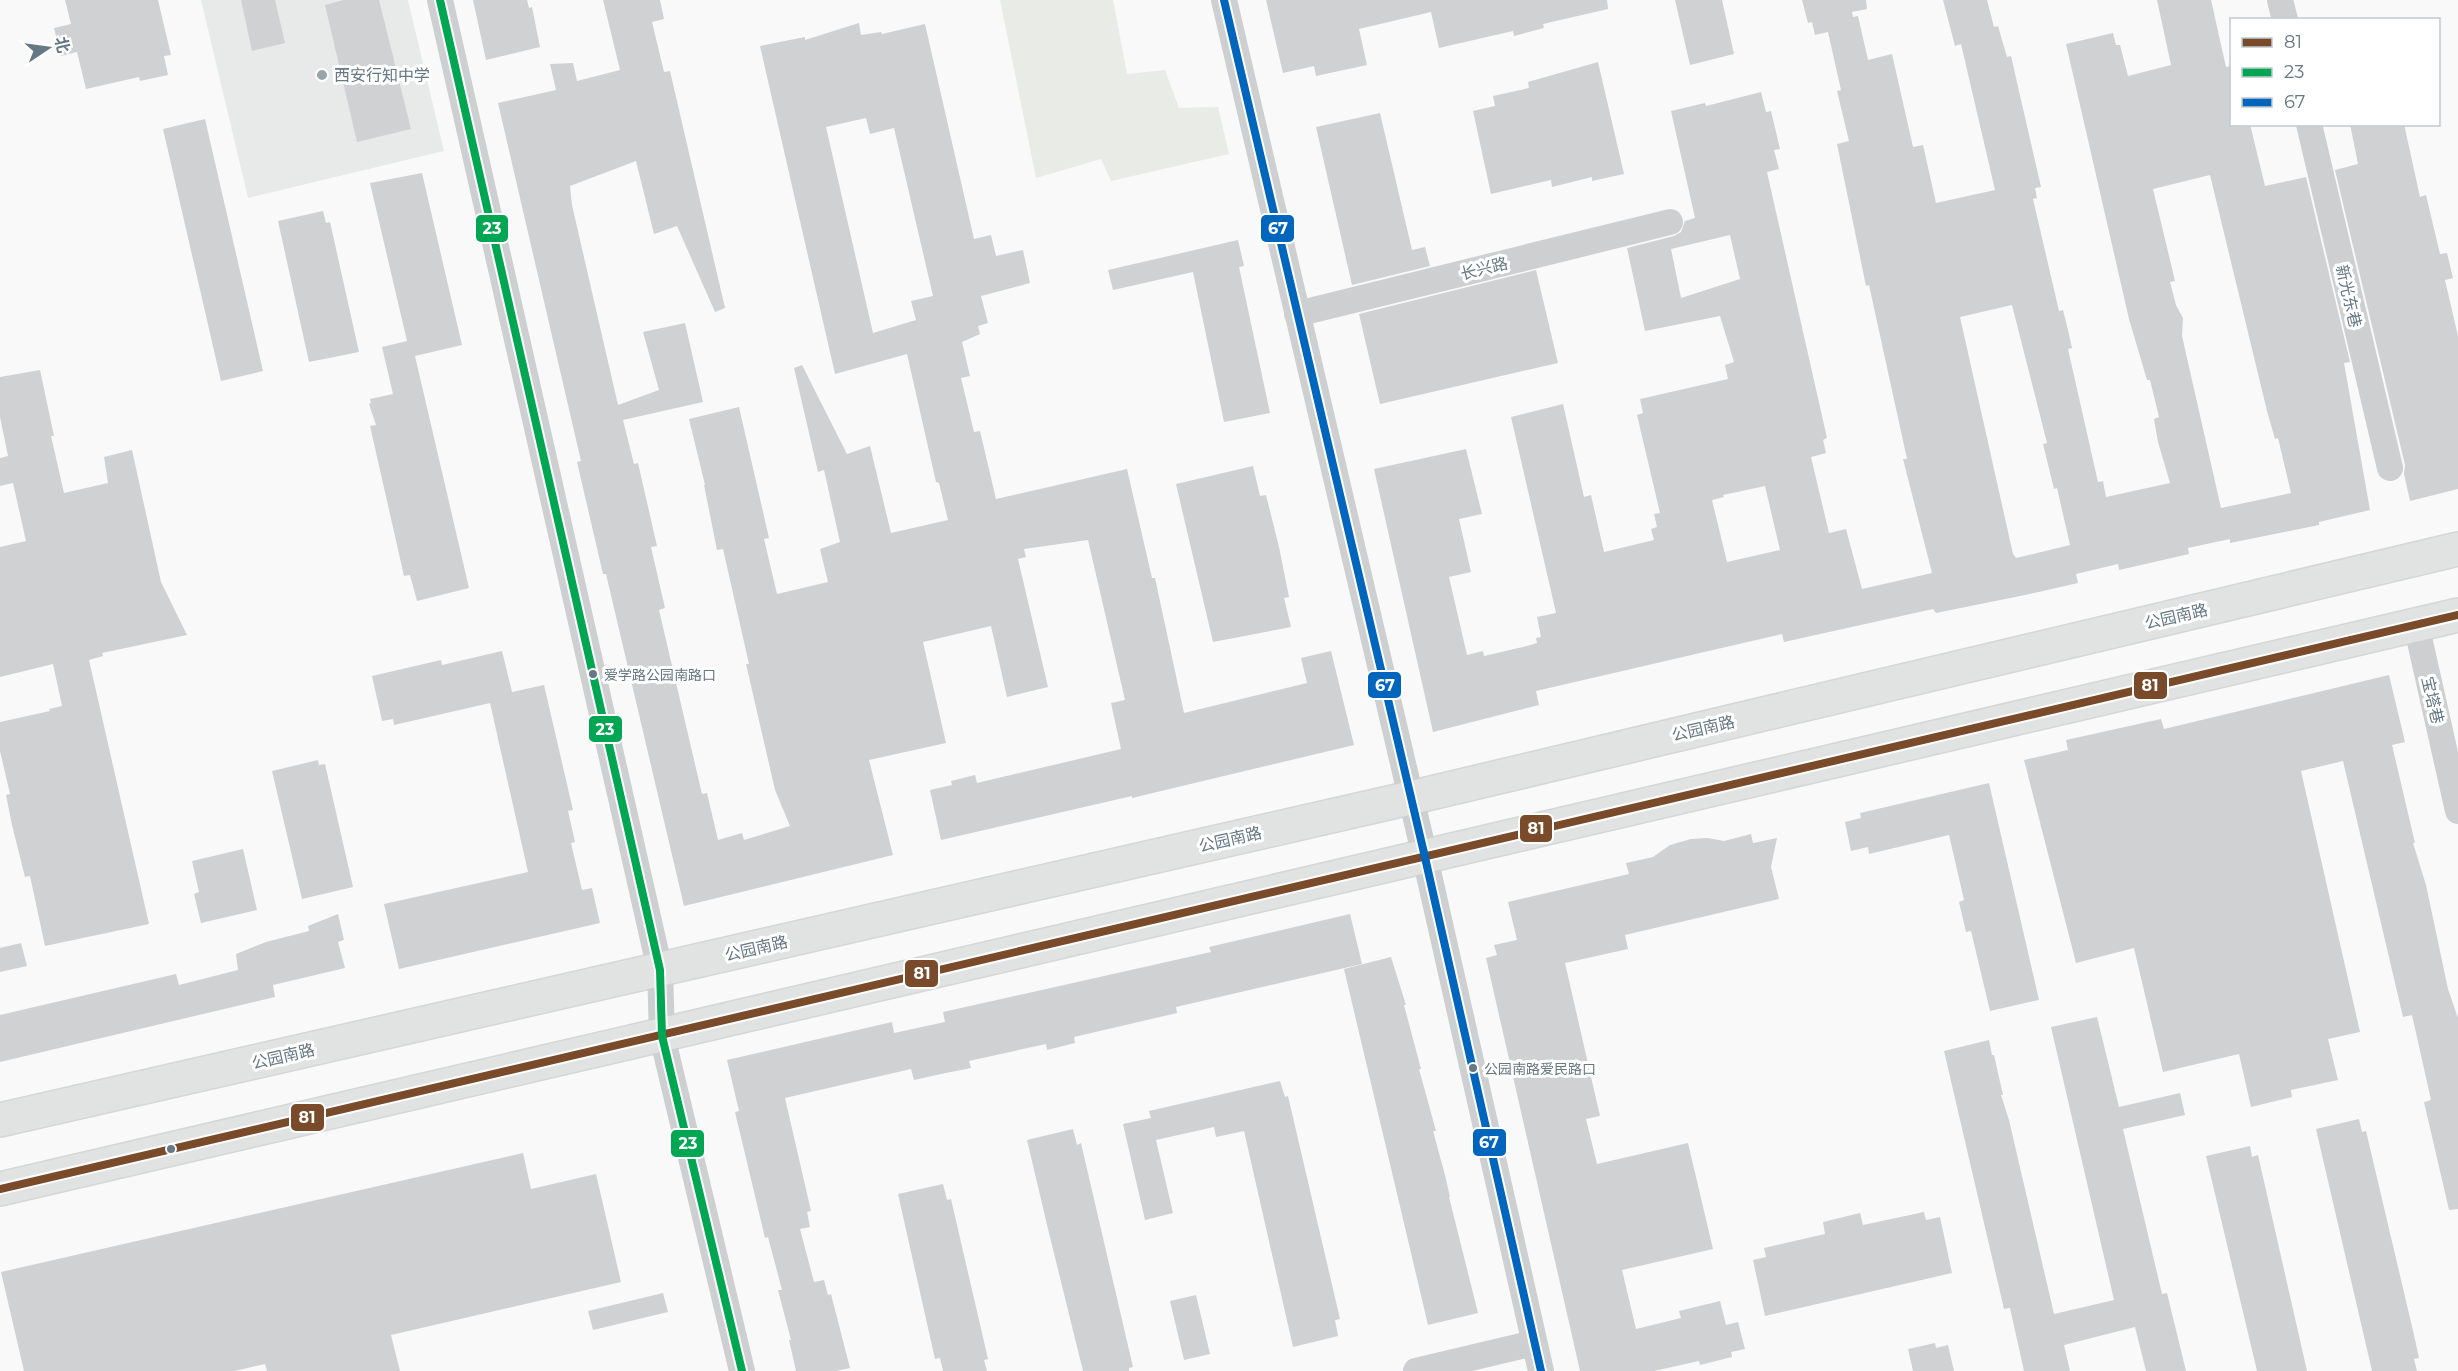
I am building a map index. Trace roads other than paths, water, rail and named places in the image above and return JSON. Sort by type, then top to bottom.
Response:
[{"type":"main road","name":"公园南路","points":[[0,1120],[1410,798],[2458,549]]},
{"type":"main road","points":[[0,1189],[662,1036],[1424,854],[2458,615]]},
{"type":"street","points":[[440,0],[660,970],[662,1036],[742,1371]]},
{"type":"street","points":[[1224,0],[1424,854],[1541,1371]]},
{"type":"street","points":[[2280,0],[2284,18]]},
{"type":"street","name":"新光东巷","points":[[2309,126],[2390,468]]},
{"type":"street","name":"长兴路","points":[[1297,314],[1670,222]]},
{"type":"street","name":"宝塔巷","points":[[2416,624],[2458,811]]},
{"type":"street","points":[[1416,1371],[1534,1342]]},
{"type":"place","name":"西安行知中学","points":[[322,75]]},
{"type":"place","name":"爱学路公园南路口","points":[[593,674]]},
{"type":"place","name":"公园南路爱民路口","points":[[1473,1068]]}]
